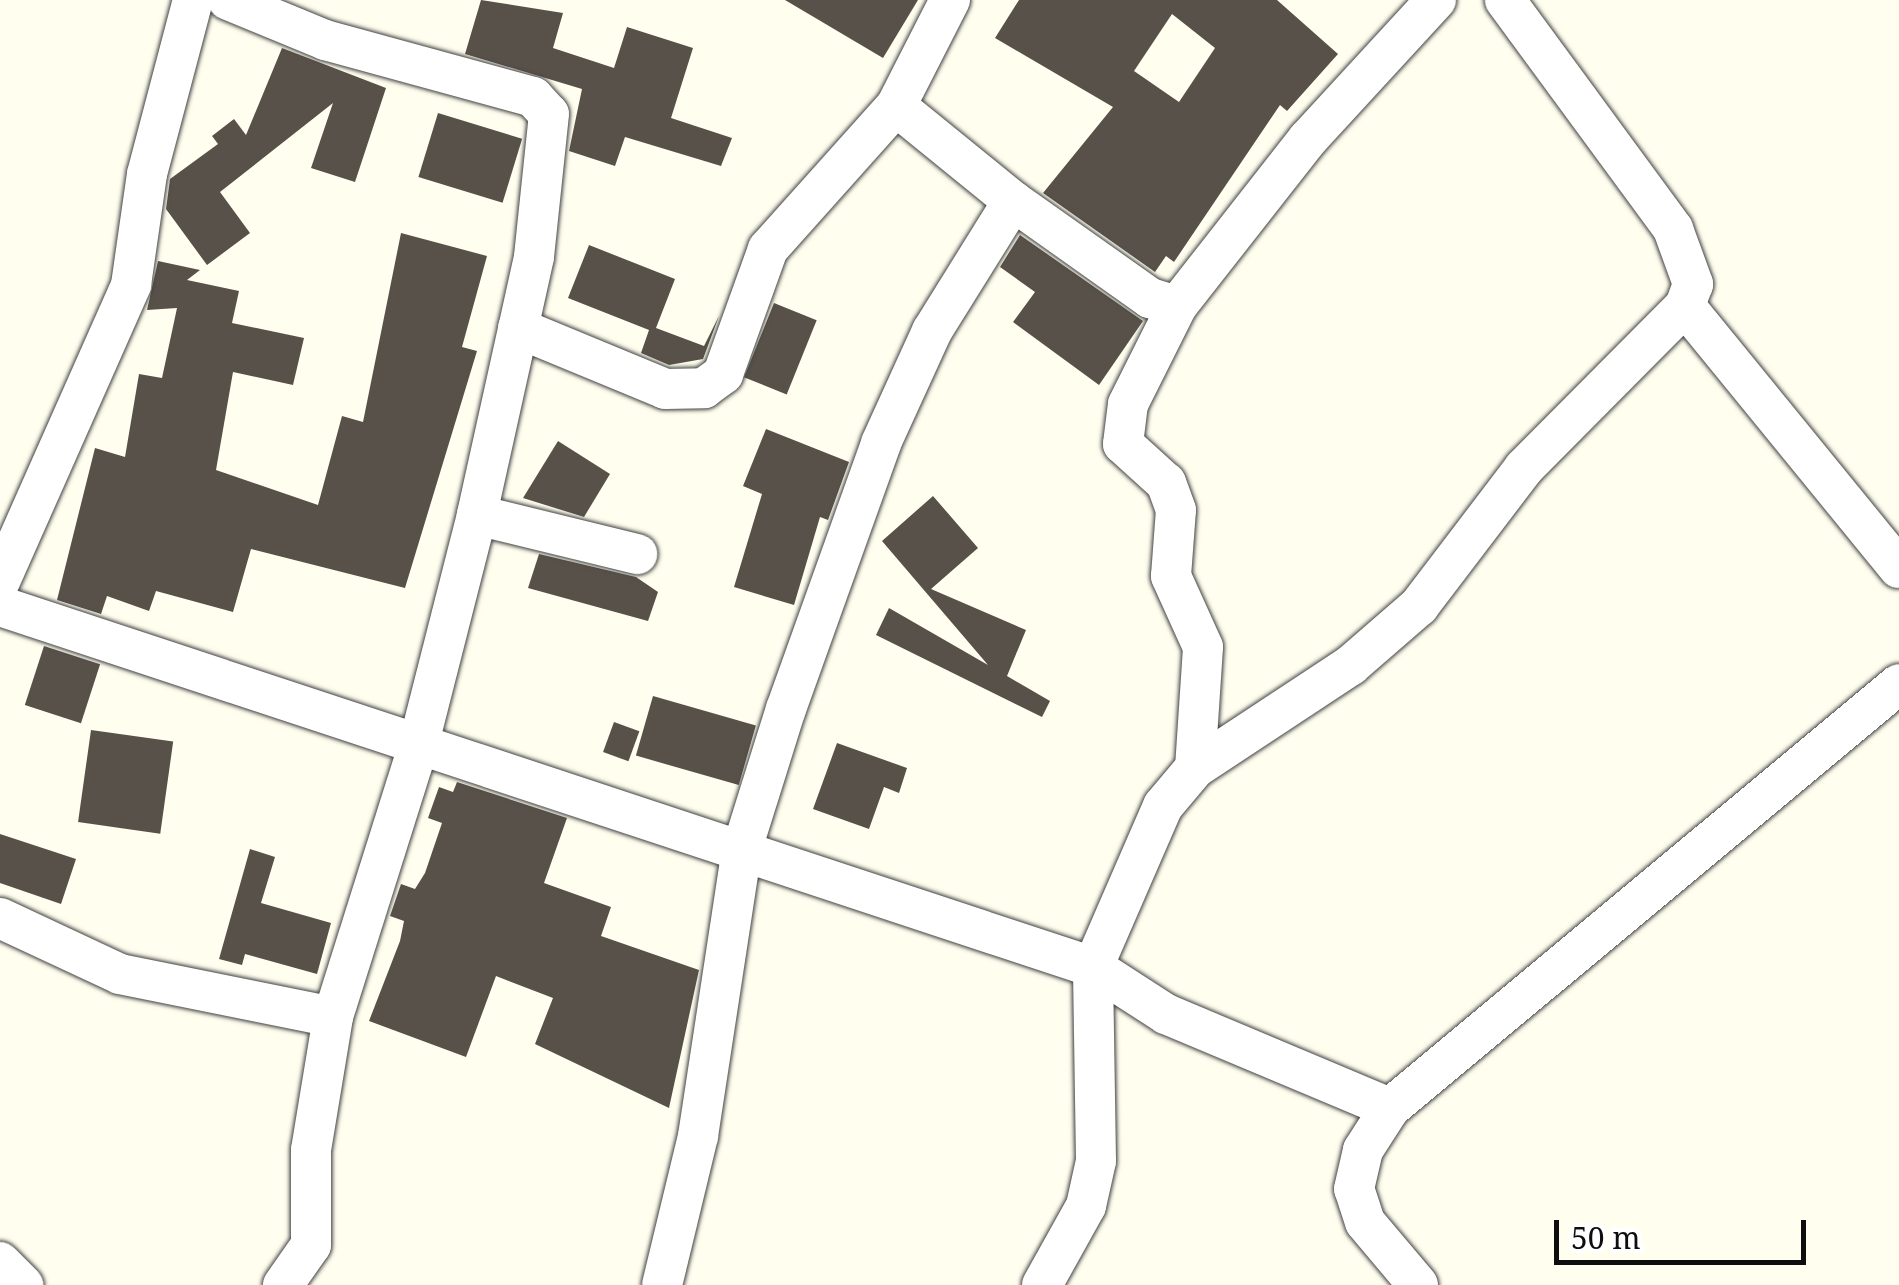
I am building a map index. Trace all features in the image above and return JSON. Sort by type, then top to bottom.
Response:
[{"type":"street","points":[[0,580],[131,285],[146,174],[193,0]]},
{"type":"street","points":[[228,0],[324,40],[545,104],[545,172],[518,328],[477,515],[418,746],[334,1017],[311,1150],[311,1245],[283,1285]]},
{"type":"street","points":[[518,328],[665,389],[704,388],[723,374],[768,250],[896,106],[950,0]]},
{"type":"street","points":[[1194,768],[1206,666],[1171,576],[1176,510],[1166,483],[1123,444],[1122,428],[1143,363],[1177,306],[1308,139],[1436,0]]},
{"type":"street","points":[[1042,1285],[1086,1206],[1096,1161],[1093,967],[1138,848],[1194,768],[1351,665],[1419,606],[1524,468],[1685,306],[1693,284],[1673,228],[1505,0]]},
{"type":"street","points":[[896,106],[1012,201],[1150,298],[1177,306]]},
{"type":"street","points":[[662,1285],[698,1136],[742,848],[881,443],[932,331],[1012,201]]},
{"type":"street","points":[[1685,306],[1899,568]]},
{"type":"street","points":[[477,515],[637,554]]},
{"type":"street","points":[[0,606],[1093,967],[1166,1014],[1390,1108]]},
{"type":"street","points":[[1418,1285],[1365,1222],[1354,1189],[1363,1150],[1390,1108],[1899,684]]},
{"type":"street","points":[[0,918],[120,974],[334,1017]]},
{"type":"street","points":[[0,1262],[23,1285]]},
{"type":"building","points":[[481,0],[563,13],[553,48],[614,68],[627,27],[693,48],[671,118],[732,138],[721,166],[625,137],[615,166],[569,151],[582,89],[465,54]]},
{"type":"building","points":[[785,0],[918,0],[883,58]]},
{"type":"building","points":[[1019,0],[1277,0],[1338,54],[1287,111],[1280,105],[1174,262],[1166,256],[1155,272],[1043,193],[1113,107],[995,38]],"holes":[[[1172,14],[1215,48],[1179,102],[1134,71]]]},
{"type":"building","points":[[282,48],[386,88],[355,182],[311,168],[333,103],[220,192],[250,233],[207,265],[166,209],[170,179],[218,144],[212,136],[234,119],[246,135]]},
{"type":"building","points":[[438,113],[522,139],[503,203],[418,177]]},
{"type":"building","points":[[401,233],[487,256],[462,347],[477,351],[405,588],[251,549],[233,612],[156,591],[149,611],[107,596],[101,614],[57,600],[95,448],[125,457],[139,374],[162,378],[177,308],[147,310],[158,261],[200,270],[187,280],[239,291],[232,323],[304,338],[293,385],[233,372],[216,470],[318,505],[342,416],[363,422]]},
{"type":"building","points":[[1020,235],[1143,321],[1099,385],[1013,322],[1035,292],[1000,267]]},
{"type":"building","points":[[589,245],[675,279],[656,328],[704,346],[719,316],[703,359],[669,365],[641,353],[649,330],[568,298]]},
{"type":"building","points":[[774,303],[817,320],[787,394],[744,377]]},
{"type":"building","points":[[766,429],[849,462],[828,520],[820,517],[794,605],[734,587],[762,494],[743,486]]},
{"type":"building","points":[[558,441],[610,474],[584,517],[523,498]]},
{"type":"building","points":[[933,496],[978,548],[931,589],[1026,630],[1007,676],[1050,701],[1042,717],[876,635],[889,608],[988,665],[882,541]]},
{"type":"building","points":[[539,554],[636,577],[658,592],[648,621],[528,588]]},
{"type":"building","points":[[44,646],[100,664],[81,723],[25,705]]},
{"type":"building","points":[[653,696],[756,725],[739,785],[636,756]]},
{"type":"building","points":[[614,722],[639,731],[628,761],[603,752]]},
{"type":"building","points":[[91,730],[173,742],[160,834],[78,822]]},
{"type":"building","points":[[837,743],[907,768],[899,793],[884,787],[869,829],[813,809]]},
{"type":"building","points":[[457,782],[567,818],[544,883],[611,907],[601,936],[699,970],[669,1108],[535,1044],[553,998],[496,976],[466,1057],[369,1021],[400,941],[404,921],[390,916],[401,884],[415,889],[425,873],[442,823],[428,818],[439,787],[453,792]]},
{"type":"building","points":[[0,834],[76,859],[61,904],[0,883]]},
{"type":"building","points":[[250,849],[275,857],[261,903],[331,923],[317,974],[245,954],[242,965],[219,959]]}]
